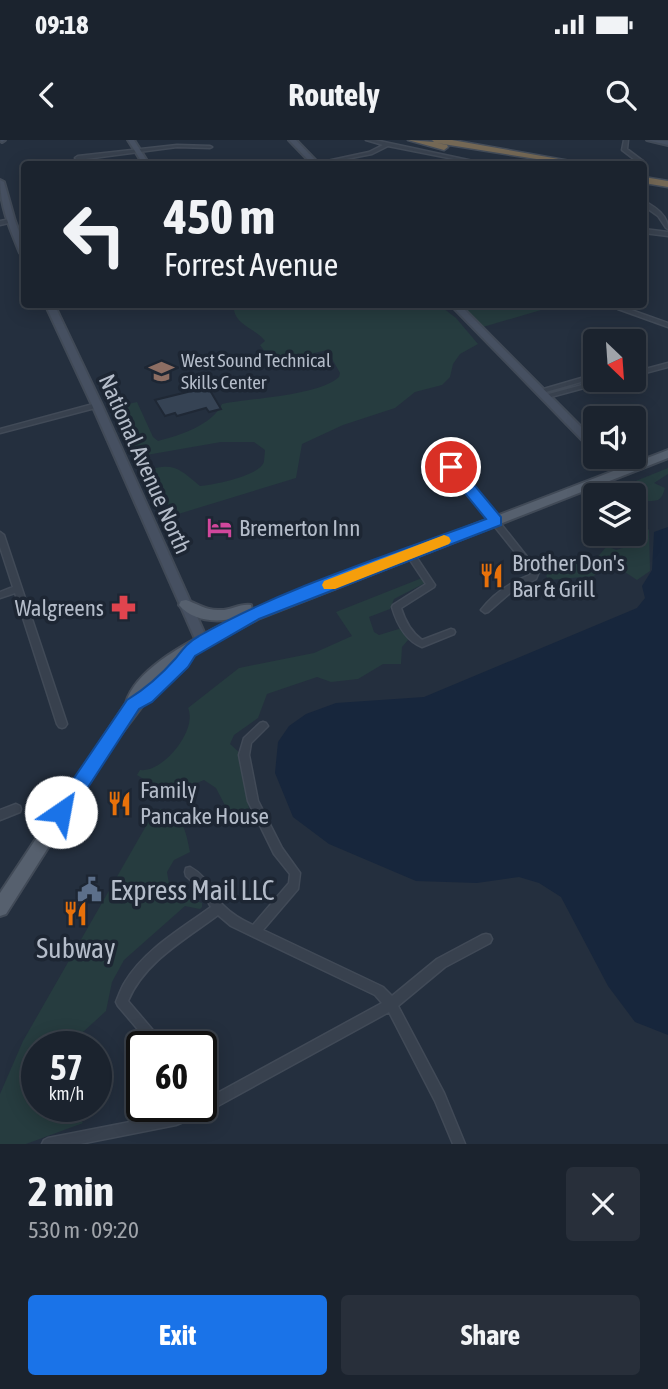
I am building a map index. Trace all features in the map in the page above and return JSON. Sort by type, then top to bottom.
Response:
[{"type":"highway","points":[[402,140],[439,143],[534,161]]},
{"type":"highway","points":[[412,140],[562,161]]},
{"type":"highway","points":[[647,174],[668,178]]},
{"type":"highway","points":[[647,180],[668,184]]},
{"type":"main road","points":[[131,140],[144,161]]},
{"type":"main road","points":[[292,140],[313,161]]},
{"type":"main road","points":[[650,140],[668,143]]},
{"type":"main road","points":[[0,182],[21,246]]},
{"type":"main road","name":"National Avenue North","points":[[51,308],[202,641]]},
{"type":"main road","points":[[458,308],[583,435]]},
{"type":"main road","points":[[0,908],[133,705],[146,697],[182,662],[189,651],[202,641],[253,615],[297,597],[668,454]]},
{"type":"main road","points":[[617,469],[620,472]]},
{"type":"main road","points":[[186,605],[201,614],[215,617],[233,615],[265,601],[297,597]]},
{"type":"street","points":[[368,140],[462,161]]},
{"type":"street","points":[[626,140],[624,149],[640,161]]},
{"type":"street","points":[[78,158],[187,145],[210,147]]},
{"type":"street","points":[[331,161],[370,153],[386,145]]},
{"type":"street","points":[[647,205],[660,215],[668,227]]},
{"type":"street","points":[[0,223],[11,222]]},
{"type":"street","points":[[647,231],[668,234]]},
{"type":"street","points":[[620,308],[668,325]]},
{"type":"street","points":[[646,371],[668,365]]},
{"type":"street","points":[[544,394],[583,380]]},
{"type":"street","points":[[544,394],[583,385]]},
{"type":"street","points":[[0,431],[97,405]]},
{"type":"street","points":[[438,450],[535,572],[533,577],[517,582],[485,610]]},
{"type":"street","points":[[0,536],[62,724]]},
{"type":"street","points":[[410,554],[431,585],[396,607],[400,618],[417,642],[422,644],[451,632]]},
{"type":"street","points":[[0,595],[17,589]]},
{"type":"street","points":[[256,930],[294,886],[295,873],[278,851],[253,801],[244,755],[247,741],[263,726]]},
{"type":"street","points":[[0,816],[16,809]]},
{"type":"street","points":[[190,872],[205,886],[218,908],[235,922],[379,991],[391,1004],[440,1097],[459,1144]]},
{"type":"street","points":[[146,1031],[122,1002],[126,988],[140,970],[218,908]]},
{"type":"street","points":[[217,1098],[391,1004],[441,963],[486,939]]},
{"type":"street","points":[[48,1144],[161,1122]]},
{"type":"green space","points":[[231,308],[443,308],[456,318],[478,344],[460,354],[453,364],[450,377],[442,385],[415,392],[395,408],[343,425],[302,444],[296,478],[175,515],[163,514],[152,499],[144,476],[145,471],[163,467],[175,468],[200,486],[215,484],[254,472],[264,462],[265,450],[254,442],[221,442],[135,457],[122,433],[115,407],[137,402],[153,437],[158,441],[203,423],[211,418],[222,404],[300,392],[339,377],[340,373],[327,350],[266,365],[268,356],[260,345],[265,341],[238,319]]},
{"type":"green space","points":[[463,308],[548,308],[483,327]]},
{"type":"green space","points":[[668,468],[668,474],[654,483],[665,488],[661,498],[657,500],[646,501],[646,483],[631,483]]},
{"type":"green space","points":[[646,527],[649,530],[650,571],[637,580],[622,570],[621,556],[614,555],[594,576],[549,580],[546,576],[564,566],[562,557],[571,558],[583,570],[588,568],[607,546],[616,550],[646,546]]},
{"type":"green space","points":[[422,578],[425,583],[394,599],[390,609],[369,617],[374,632],[379,635],[402,628],[408,640],[402,647],[401,664],[383,664],[358,679],[331,682],[317,677],[267,694],[258,718],[234,735],[230,744],[241,754],[250,816],[248,820],[233,821],[216,788],[204,780],[170,790],[156,786],[137,775],[140,770],[159,765],[168,758],[188,727],[188,708],[239,668],[314,653],[352,636],[336,612]]},
{"type":"green space","points":[[160,809],[168,811],[179,819],[185,830],[190,852],[174,860],[167,872],[170,889],[202,903],[202,907],[200,909],[185,906],[124,960],[112,982],[106,1011],[84,1031],[29,1031],[154,812]]},
{"type":"green space","points":[[21,1046],[21,1122],[83,1123],[26,1144],[0,1144],[0,1094]]},
{"type":"water","points":[[668,527],[668,1035],[635,1022],[608,986],[561,897],[539,883],[519,877],[477,883],[416,881],[329,844],[293,817],[275,773],[278,742],[289,726],[306,714],[336,703],[424,697],[637,608],[645,598],[642,586],[652,570],[654,532]]},
{"type":"building","points":[[208,387],[221,409],[209,412],[206,408],[177,416],[175,413],[165,416],[155,400]]},
{"type":"slow traffic","points":[[330,585],[444,541]]},
{"type":"place","name":"West Sound Technical Skills Center","points":[[161,371]]},
{"type":"place","name":"Bremerton Inn","points":[[219,528]]},
{"type":"place","name":"Brother Don's Bar & Grill","points":[[492,576]]},
{"type":"place","name":"Walgreens","points":[[124,608]]},
{"type":"place","name":"Family Pancake House","points":[[120,803]]},
{"type":"place","name":"Express Mail LLC","points":[[90,890]]},
{"type":"place","name":"Subway","points":[[76,914]]},
{"type":"route","points":[[61,812],[125,714],[146,697],[182,662],[189,651],[202,641],[253,615],[297,597],[496,521],[451,467]]}]
